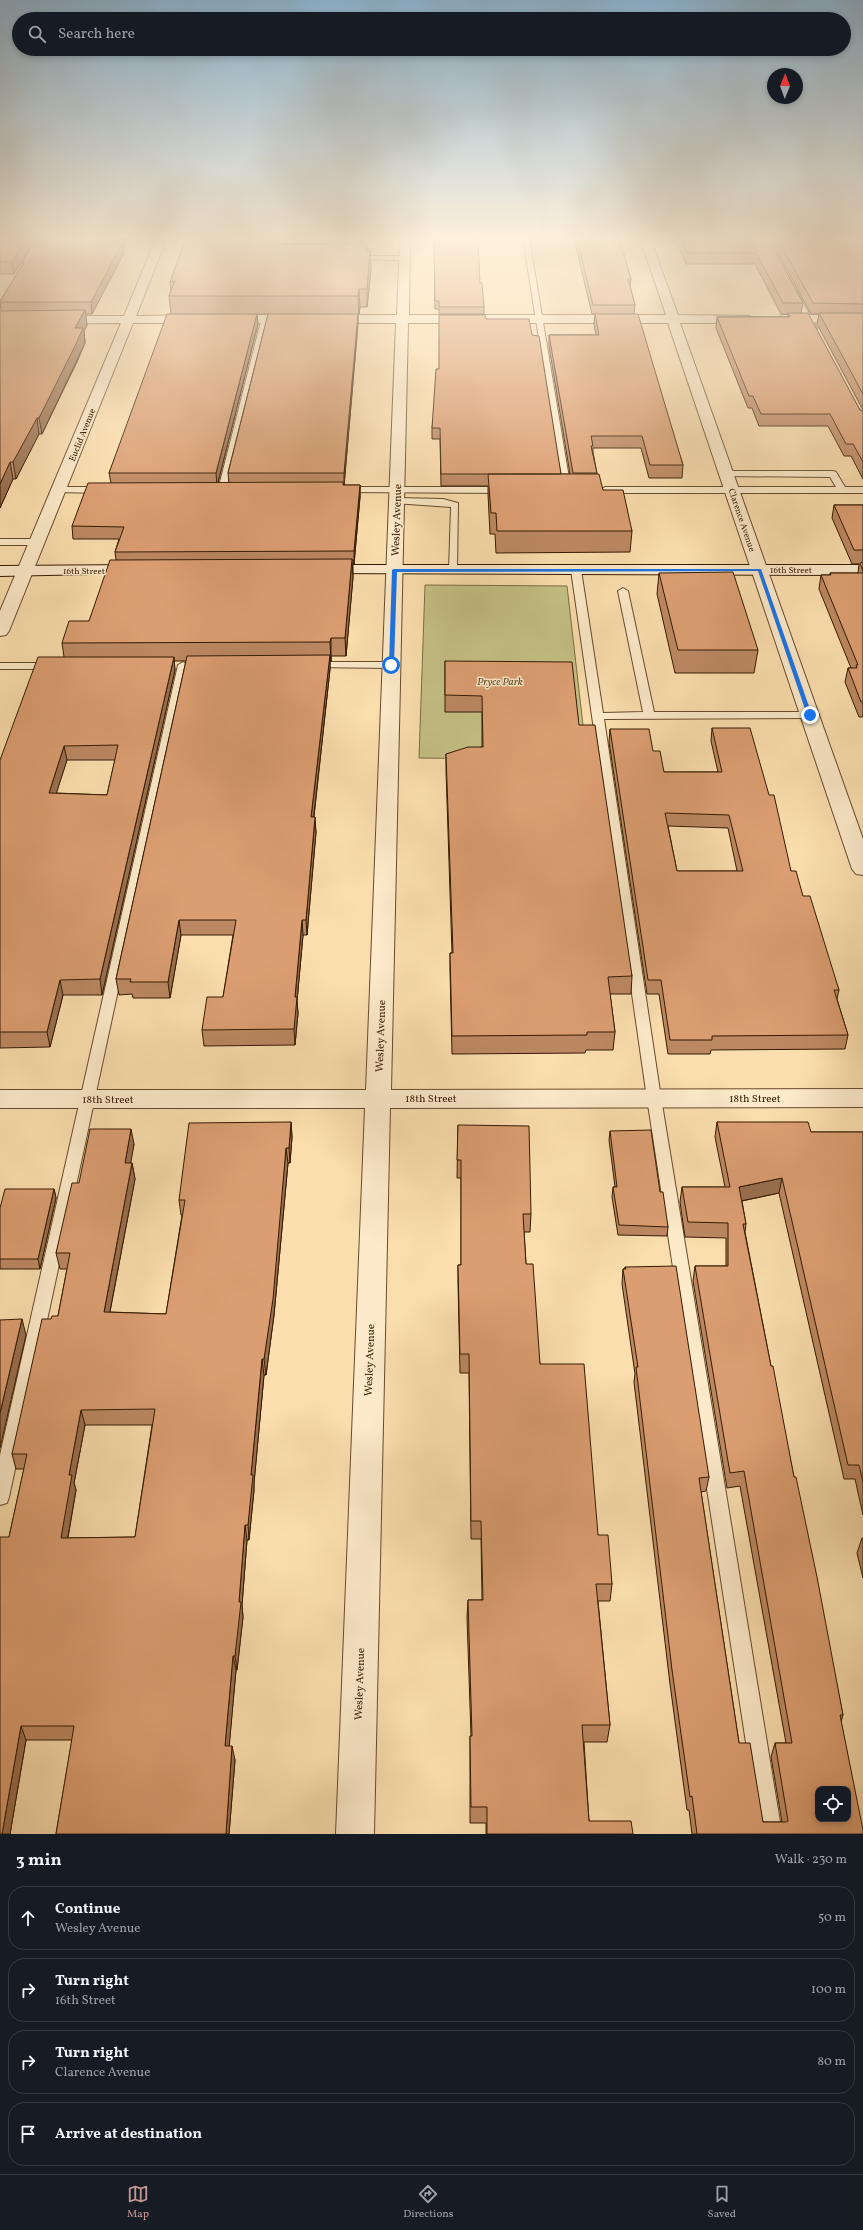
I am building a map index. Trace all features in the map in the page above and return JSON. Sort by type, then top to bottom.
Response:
[{"type":"street","name":"Euclid Avenue","points":[[0,631],[126,324]]},
{"type":"street","name":"Wesley Avenue","points":[[354,1834],[402,324]]},
{"type":"street","name":"Clarence Avenue","points":[[675,324],[863,869]]},
{"type":"street","name":"16th Street","points":[[0,571],[153,570]]},
{"type":"street","name":"16th Street","points":[[305,570],[863,570]]},
{"type":"street","name":"18th Street","points":[[0,1099],[863,1098]]},
{"type":"lane","points":[[222,490],[264,324]]},
{"type":"lane","points":[[540,324],[567,490]]},
{"type":"lane","points":[[811,324],[816,333]]},
{"type":"lane","points":[[726,474],[833,474],[842,490]]},
{"type":"lane","points":[[59,490],[112,490]]},
{"type":"lane","points":[[333,490],[397,496],[455,505],[454,570]]},
{"type":"lane","points":[[397,496],[512,490]]},
{"type":"lane","points":[[599,490],[863,490]]},
{"type":"lane","points":[[0,542],[36,542]]},
{"type":"lane","points":[[576,570],[654,1098],[771,1834]]},
{"type":"lane","points":[[623,591],[649,715]]},
{"type":"lane","points":[[0,1497],[88,1099],[187,665],[168,665]]},
{"type":"lane","points":[[300,665],[391,665]]},
{"type":"lane","points":[[0,666],[60,666]]},
{"type":"lane","points":[[598,716],[810,715]]},
{"type":"green space","name":"Pryce Park","points":[[425,585],[567,586],[587,760],[419,758]]},
{"type":"building","points":[[0,324],[77,324],[75,328],[83,328],[75,346],[39,418],[37,418],[13,462],[10,462],[0,484]]},
{"type":"building","points":[[164,324],[255,324],[216,473],[109,473]]},
{"type":"building","points":[[266,324],[357,324],[344,473],[228,473]]},
{"type":"building","points":[[439,324],[530,324],[532,335],[539,336],[561,474],[441,474],[440,428],[432,428],[436,369],[439,369]]},
{"type":"building","points":[[597,324],[641,324],[683,465],[650,465],[642,436],[591,436],[593,446],[591,446],[597,473],[573,473],[549,335],[599,335]]},
{"type":"building","points":[[720,324],[814,324],[860,410],[863,411],[863,462],[853,444],[846,444],[830,414],[761,414],[753,396],[749,396]]},
{"type":"building","points":[[825,324],[863,324],[863,394]]},
{"type":"building","points":[[488,474],[599,474],[603,490],[623,490],[632,531],[497,531],[496,513],[491,513]]},
{"type":"building","points":[[343,482],[343,485],[360,485],[354,551],[115,552],[124,527],[72,526],[88,483]]},
{"type":"building","points":[[834,505],[863,505],[863,550],[854,550]]},
{"type":"building","points":[[352,559],[345,638],[331,638],[330,642],[62,643],[69,621],[89,621],[110,560]]},
{"type":"building","points":[[863,562],[863,571],[860,563]]},
{"type":"building","points":[[733,572],[758,650],[678,650],[659,573]]},
{"type":"building","points":[[830,573],[863,573],[863,702],[861,702],[848,668],[857,668],[856,665],[858,665],[821,575],[831,575]]},
{"type":"building","points":[[330,655],[311,817],[315,817],[306,920],[302,920],[295,997],[297,997],[294,1029],[202,1030],[207,997],[223,997],[236,920],[179,920],[168,982],[130,982],[131,979],[116,979],[187,656]]},
{"type":"building","points":[[38,657],[174,657],[100,979],[60,980],[47,1032],[0,1032],[0,760]],"holes":[[[118,745],[107,795],[49,793],[64,746]]]},
{"type":"building","points":[[445,661],[572,662],[579,725],[595,725],[632,976],[608,977],[615,1032],[587,1032],[587,1035],[452,1036],[450,953],[453,953],[446,754],[468,747],[483,747],[482,696],[445,695]]},
{"type":"building","points":[[712,728],[750,728],[769,795],[774,795],[791,871],[796,871],[803,896],[810,896],[839,990],[834,990],[848,1035],[712,1036],[712,1040],[670,1040],[661,980],[648,980],[610,729],[649,729],[653,751],[660,751],[664,772],[722,772]],"holes":[[[665,813],[729,815],[743,871],[677,871]]]},
{"type":"building","points":[[291,1122],[289,1148],[286,1148],[273,1299],[264,1359],[262,1359],[251,1475],[253,1475],[248,1525],[245,1525],[239,1602],[241,1602],[235,1656],[233,1656],[225,1746],[232,1746],[226,1834],[56,1834],[74,1726],[21,1726],[2,1834],[0,1834],[0,1537],[9,1537],[27,1454],[12,1454],[42,1319],[51,1319],[52,1316],[58,1316],[70,1253],[56,1253],[72,1183],[79,1183],[90,1129],[131,1129],[125,1163],[132,1163],[104,1312],[166,1314],[185,1200],[179,1200],[189,1123]],"holes":[[[155,1409],[135,1537],[61,1538],[72,1475],[69,1475],[81,1410]]]},
{"type":"building","points":[[717,1122],[808,1122],[811,1132],[863,1132],[863,1482],[859,1465],[848,1465],[782,1178],[739,1187],[746,1224],[743,1224],[771,1366],[773,1366],[794,1477],[796,1477],[817,1577],[843,1715],[840,1715],[863,1834],[697,1834],[692,1796],[690,1797],[672,1670],[636,1367],[638,1367],[623,1269],[626,1269],[625,1267],[676,1266],[709,1477],[699,1478],[739,1743],[750,1743],[763,1822],[788,1821],[775,1743],[792,1743],[744,1471],[730,1473],[695,1266],[728,1266],[728,1223],[688,1222],[682,1187],[730,1187]]},
{"type":"building","points":[[458,1125],[529,1126],[531,1214],[523,1214],[526,1264],[533,1264],[540,1364],[584,1364],[598,1535],[608,1535],[612,1584],[596,1584],[610,1725],[582,1725],[589,1821],[631,1821],[633,1834],[487,1834],[487,1807],[471,1807],[470,1736],[472,1736],[468,1600],[483,1600],[481,1521],[471,1521],[469,1354],[460,1354],[458,1265],[461,1265],[461,1160],[457,1160]]},
{"type":"building","points":[[651,1130],[660,1192],[663,1192],[668,1227],[619,1225],[613,1187],[617,1187],[610,1131]]},
{"type":"building","points":[[5,1189],[54,1189],[38,1259],[0,1259],[0,1208]]},
{"type":"building","points":[[22,1319],[0,1413],[0,1320]]},
{"type":"route","points":[[391,665],[394,570],[759,570],[810,715]]}]
